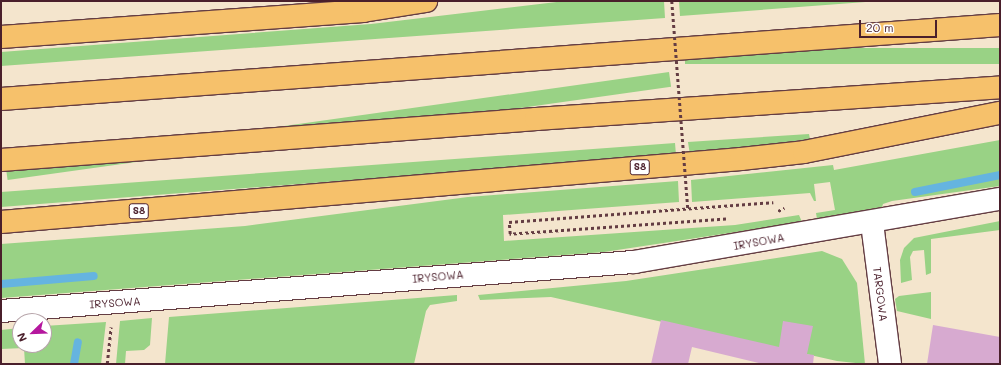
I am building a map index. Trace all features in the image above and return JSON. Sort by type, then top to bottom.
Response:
[{"type":"highway","points":[[1,37],[363,10],[426,1]]},
{"type":"highway","points":[[1,99],[1000,25]]},
{"type":"highway","points":[[1,160],[536,119],[1000,87]]},
{"type":"highway","name":"S8","points":[[1,222],[741,159],[804,152],[1000,113]]},
{"type":"street","name":"IRYSOWA","points":[[1,311],[634,262],[872,223],[1000,199]]},
{"type":"street","name":"TARGOWA","points":[[872,223],[890,364]]},
{"type":"path","points":[[672,1],[688,209]]},
{"type":"path","points":[[706,221],[510,234],[509,222],[773,202]]},
{"type":"path","points":[[107,364],[113,303]]},
{"type":"green space","points":[[565,1],[664,1],[665,18],[1,66],[1,52],[371,24]]},
{"type":"green space","points":[[679,1],[879,1],[680,16]]},
{"type":"green space","points":[[685,48],[1000,48],[1000,64],[685,64]]},
{"type":"green space","points":[[669,72],[671,87],[8,180],[6,165]]},
{"type":"green space","points":[[809,134],[810,139],[690,155],[688,142]]},
{"type":"green space","points":[[1000,140],[1000,186],[892,201],[883,204],[882,207],[817,219],[816,213],[835,210],[830,182],[814,184],[816,201],[814,201],[810,193],[692,202],[691,180],[833,165],[834,170]]},
{"type":"green space","points":[[675,143],[676,155],[1,207],[1,192]]},
{"type":"green space","points":[[678,181],[679,202],[503,215],[504,241],[735,225],[799,215],[802,222],[604,252],[1,298],[1,244],[245,226],[468,197]]},
{"type":"green space","points":[[1000,221],[1000,230],[931,239],[931,273],[926,275],[924,250],[913,251],[910,257],[912,280],[901,283],[900,260],[904,248],[914,238]]},
{"type":"green space","points":[[822,251],[842,259],[857,283],[865,364],[837,361],[551,297],[480,300],[478,295],[626,281]]},
{"type":"green space","points":[[931,292],[931,319],[897,311],[895,299],[899,296]]},
{"type":"green space","points":[[457,295],[457,301],[430,305],[426,311],[414,364],[165,364],[169,317]]},
{"type":"green space","points":[[152,318],[150,345],[144,350],[126,351],[125,364],[116,364],[120,321]]},
{"type":"green space","points":[[106,322],[101,364],[25,364],[24,353],[52,353],[52,325]]},
{"type":"green space","points":[[12,329],[12,349],[1,349],[1,330]]},
{"type":"building","points":[[661,320],[779,347],[783,321],[813,326],[807,354],[814,355],[813,364],[763,364],[692,347],[688,364],[651,364]]},
{"type":"building","points":[[933,325],[1000,337],[1000,364],[927,364]]},
{"type":"waterway","points":[[915,192],[1000,175]]},
{"type":"waterway","points":[[1,284],[94,276]]},
{"type":"waterway","points":[[74,364],[78,342]]}]
